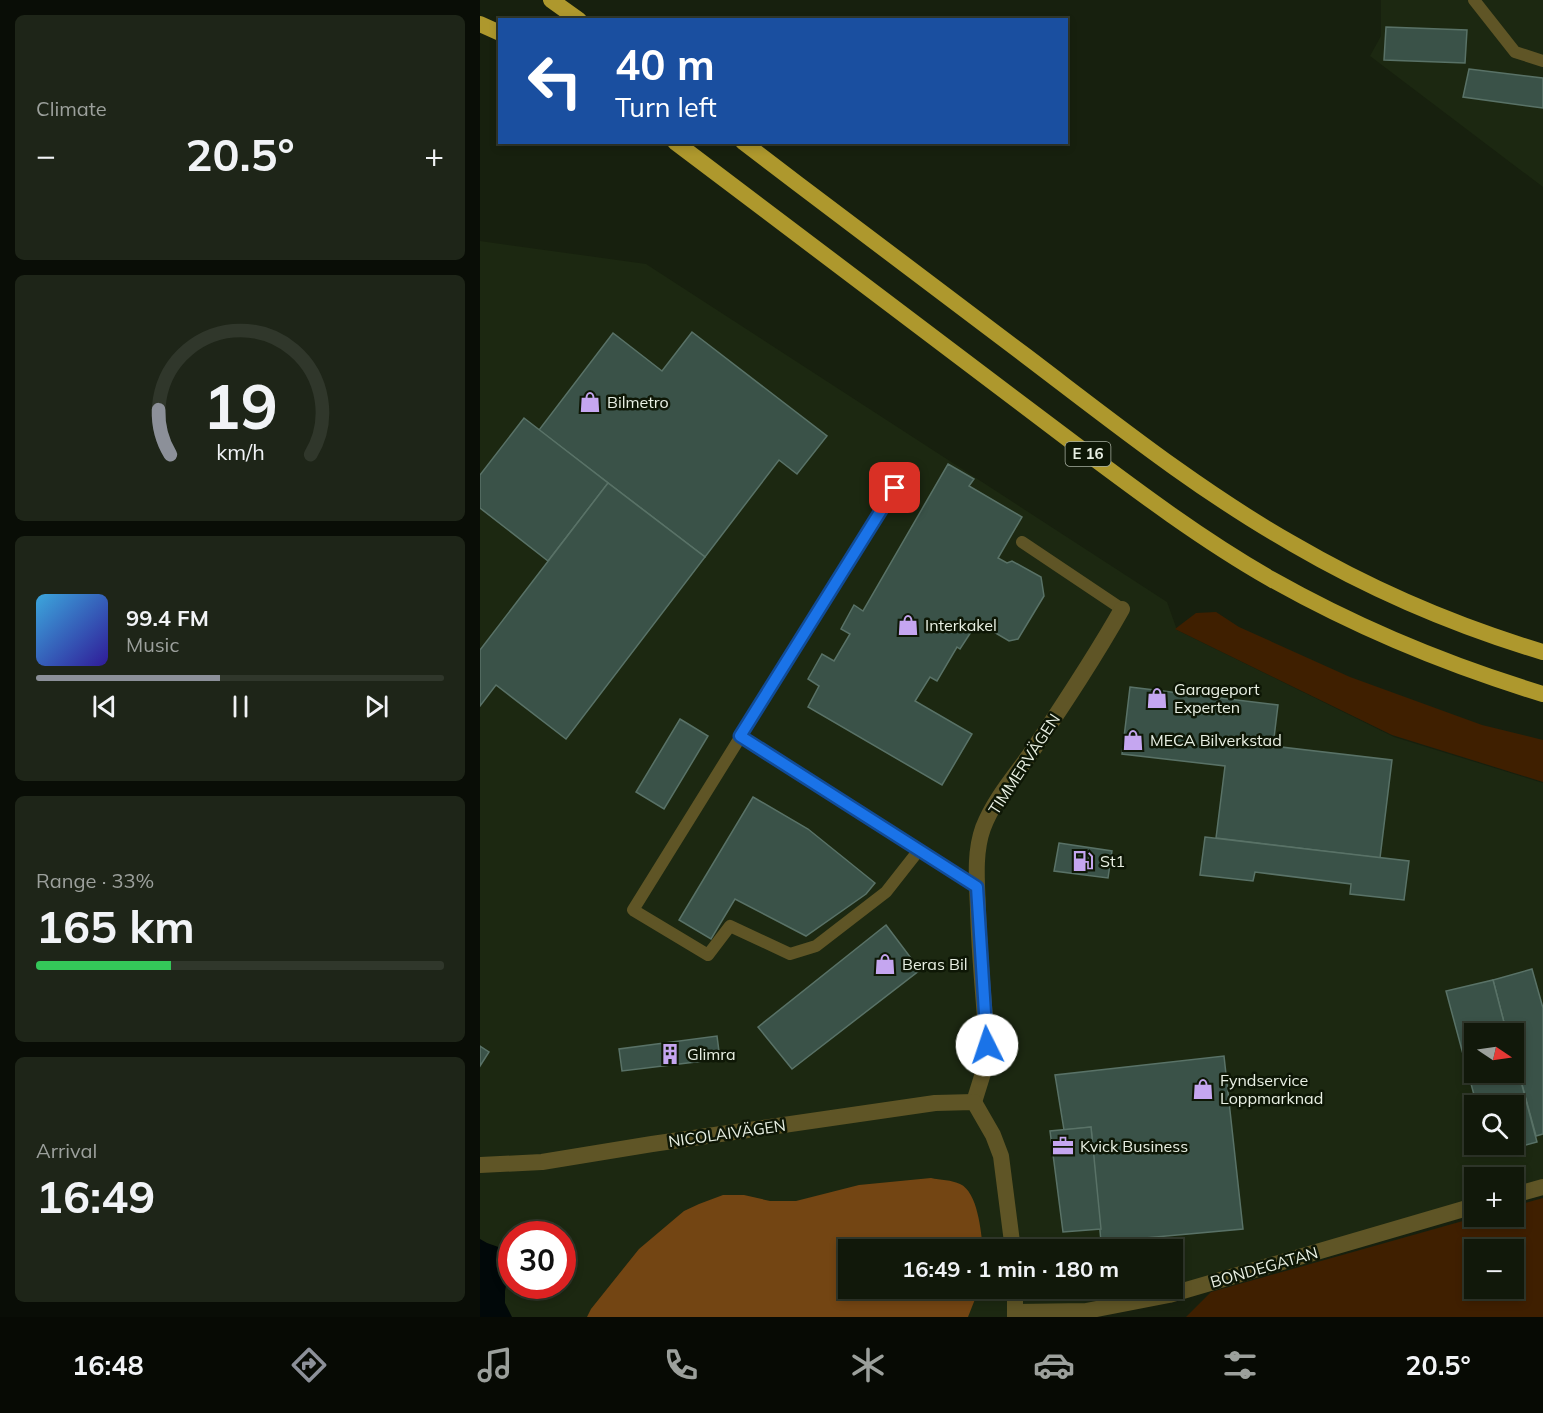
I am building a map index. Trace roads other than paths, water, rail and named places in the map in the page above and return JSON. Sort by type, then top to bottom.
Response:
[{"type":"highway","points":[[551,0],[576,18]]},
{"type":"highway","points":[[480,24],[498,32]]},
{"type":"highway","name":"E 16","points":[[678,144],[1081,449],[1202,536],[1270,578],[1341,616],[1414,650],[1489,678],[1543,694]]},
{"type":"highway","name":"E 16","points":[[746,144],[1135,439],[1227,503],[1292,544],[1360,581],[1431,613],[1503,640],[1543,652]]},
{"type":"street","name":"TIMMERVÄGEN","points":[[974,1102],[984,1070],[987,1045],[977,887],[977,852],[983,828],[1009,782],[1091,662],[1122,609]]},
{"type":"street","name":"NICOLAIVÄGEN","points":[[480,1165],[542,1162],[935,1103],[974,1102]]},
{"type":"street","points":[[974,1102],[993,1135],[1001,1156],[1012,1239]]},
{"type":"street","points":[[1524,1192],[1543,1186]]},
{"type":"street","name":"BONDEGATAN","points":[[1015,1315],[1086,1311],[1169,1294],[1464,1209]]},
{"type":"street","points":[[1015,1299],[1015,1315]]},
{"type":"lane","points":[[1474,0],[1515,52],[1543,62]]},
{"type":"lane","points":[[895,488],[633,910],[708,955],[730,926],[790,954],[816,946],[885,892],[919,850]]},
{"type":"lane","points":[[1022,542],[1122,609]]},
{"type":"lane","points":[[740,736],[977,887]]},
{"type":"place","name":"Bilmetro","points":[[590,402]]},
{"type":"place","name":"Interkakel","points":[[908,625]]},
{"type":"place","name":"Garageport Experten","points":[[1157,698]]},
{"type":"place","name":"MECA Bilverkstad","points":[[1133,740]]},
{"type":"place","name":"St1","points":[[1083,861]]},
{"type":"place","name":"Beras Bil","points":[[885,964]]},
{"type":"place","name":"Glimra","points":[[670,1054]]},
{"type":"place","name":"Fyndservice Loppmarknad","points":[[1203,1089]]},
{"type":"place","name":"Kvick Business","points":[[1063,1146]]}]
